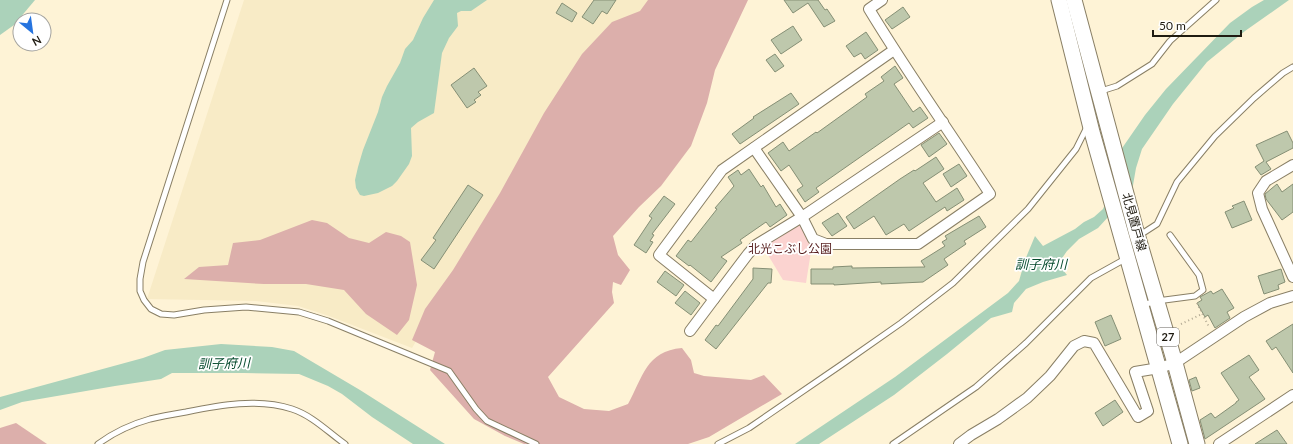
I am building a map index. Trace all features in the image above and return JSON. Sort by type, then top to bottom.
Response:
[{"type":"main road","name":"北見置戸線","points":[[1059,0],[1091,127],[1180,444]]},
{"type":"main road","name":"北見置戸線","points":[[1074,0],[1137,233],[1198,444]]},
{"type":"street","points":[[754,148],[802,217],[813,239],[826,244],[918,244],[990,194],[894,50],[869,9],[882,0]]},
{"type":"street","points":[[714,299],[659,255],[722,170],[894,50]]},
{"type":"street","points":[[690,331],[756,245],[802,217],[943,122]]},
{"type":"street","points":[[1293,165],[1266,181],[1258,193],[1262,209],[1293,277]]},
{"type":"street","points":[[959,444],[1027,398],[1050,376],[1074,346],[1084,341],[1094,343],[1138,418],[1148,411],[1135,372],[1159,368],[1175,363],[1244,317],[1270,303],[1293,296]]},
{"type":"street","points":[[1219,444],[1293,395]]},
{"type":"lane","points":[[227,0],[143,262],[140,279],[140,291],[144,300],[151,309],[161,314],[174,315],[204,310],[246,307],[299,312],[328,321],[449,371],[476,409],[487,421],[536,444]]},
{"type":"lane","points":[[1099,92],[1117,86],[1152,64],[1170,41],[1216,0]]},
{"type":"lane","points":[[1137,233],[1157,224],[1177,182],[1215,136],[1254,98],[1293,67]]},
{"type":"lane","points":[[718,444],[749,428],[816,383],[901,323],[953,283],[1028,208],[1076,149],[1091,127]]},
{"type":"lane","points":[[1141,305],[1157,301],[1195,296],[1203,290],[1198,275],[1170,235]]},
{"type":"lane","points":[[893,444],[976,387],[1026,343],[1091,278],[1126,253]]},
{"type":"lane","points":[[98,444],[126,428],[150,419],[227,405],[250,403],[292,409],[307,416],[345,444]]},
{"type":"path","points":[[1195,296],[1197,306],[1215,337]]},
{"type":"path","points":[[1181,324],[1202,314]]},
{"type":"shaded area","points":[[244,0],[655,0],[456,274],[412,348],[329,316],[298,306],[256,301],[147,299]]},
{"type":"shaded area","points":[[648,0],[748,0],[715,70],[707,103],[691,146],[661,186],[639,207],[613,236],[618,255],[630,270],[621,285],[613,282],[612,292],[614,303],[548,377],[559,397],[584,409],[609,411],[628,404],[642,375],[653,360],[660,354],[670,350],[682,348],[691,360],[694,373],[704,376],[751,380],[764,375],[782,394],[709,437],[688,444],[524,444],[505,436],[474,419],[430,370],[435,352],[412,340],[425,309],[453,270],[500,193],[544,113],[582,54],[612,22],[640,11]]},
{"type":"shaded area","points":[[312,220],[327,223],[349,238],[369,243],[386,232],[401,236],[410,242],[417,285],[409,320],[397,335],[366,314],[344,290],[306,284],[264,284],[184,279],[199,267],[228,265],[233,243],[260,240]]},
{"type":"shaded area","points":[[16,423],[47,444],[0,444],[0,428]]},
{"type":"green space","name":"北光こぶし公園","points":[[802,217],[813,239],[806,283],[783,280],[765,250],[756,245]]},
{"type":"water","points":[[0,0],[35,0],[25,12],[12,12],[12,26],[0,35]]},
{"type":"water","points":[[434,0],[487,0],[471,11],[461,11],[457,13],[458,26],[449,38],[442,53],[434,113],[418,122],[411,128],[412,156],[409,164],[392,186],[378,193],[364,196],[360,195],[356,188],[355,180],[363,150],[378,112],[382,97],[400,63],[405,49],[413,40],[423,18]]},
{"type":"water","name":"訓子府川","points":[[1264,0],[1289,0],[1245,31],[1207,62],[1173,104],[1142,149],[1136,168],[1132,191],[1098,228],[1079,239],[1067,251],[1058,264],[1067,275],[1026,289],[1014,303],[1012,312],[991,318],[894,395],[819,444],[795,444],[895,377],[1008,293],[1019,281],[1025,260],[1035,236],[1043,246],[1075,229],[1094,217],[1103,209],[1109,196],[1118,154],[1145,115],[1166,89],[1230,23]]},
{"type":"water","name":"訓子府川","points":[[221,344],[272,347],[294,351],[360,390],[445,444],[413,444],[372,417],[342,394],[328,386],[299,374],[172,373],[161,379],[22,402],[0,410],[0,397],[143,358],[165,350]]},
{"type":"building","points":[[594,0],[616,0],[607,14],[602,11],[593,24],[582,17]]},
{"type":"building","points":[[784,0],[818,0],[825,10],[827,9],[835,21],[824,27],[808,3],[793,13]]},
{"type":"building","points":[[562,3],[577,13],[572,22],[556,13]]},
{"type":"building","points":[[903,7],[910,17],[892,29],[885,20]]},
{"type":"building","points":[[793,26],[802,40],[781,54],[771,40]]},
{"type":"building","points":[[866,32],[878,50],[865,59],[861,53],[854,57],[846,46]]},
{"type":"building","points":[[775,54],[784,66],[775,72],[766,60]]},
{"type":"building","points":[[895,66],[903,78],[894,84],[913,112],[920,107],[928,118],[913,128],[909,123],[816,188],[819,192],[805,202],[797,190],[803,186],[789,165],[781,171],[768,153],[783,142],[789,151],[816,132],[817,133],[867,97],[865,94],[884,81],[881,77]]},
{"type":"building","points":[[474,68],[487,86],[478,92],[481,95],[474,100],[476,102],[467,108],[451,85]]},
{"type":"building","points":[[791,93],[799,104],[740,144],[732,134],[754,118],[753,117]]},
{"type":"building","points":[[1287,131],[1293,143],[1293,148],[1266,162],[1271,169],[1261,175],[1255,167],[1264,161],[1256,145]]},
{"type":"building","points":[[939,133],[947,144],[929,157],[921,145]]},
{"type":"building","points":[[936,157],[944,169],[923,183],[936,202],[957,188],[964,200],[947,211],[945,207],[909,231],[904,224],[886,235],[874,216],[854,229],[846,217],[900,179]]},
{"type":"building","points":[[959,164],[967,176],[951,187],[943,174]]},
{"type":"building","points":[[749,169],[761,187],[763,185],[776,207],[780,204],[787,215],[770,227],[766,222],[740,240],[742,243],[721,257],[727,261],[711,282],[676,256],[688,240],[691,242],[717,209],[715,208],[734,186],[728,177],[738,170],[741,175]]},
{"type":"building","points":[[1277,184],[1282,192],[1293,184],[1293,212],[1282,220],[1266,199],[1265,194]]},
{"type":"building","points":[[468,185],[483,195],[434,269],[421,260],[436,240],[433,238]]},
{"type":"building","points":[[664,196],[675,204],[652,234],[654,235],[650,241],[653,242],[646,253],[634,245],[652,218],[649,216]]},
{"type":"building","points":[[1244,201],[1252,220],[1232,228],[1225,212],[1234,208],[1232,206]]},
{"type":"building","points":[[838,213],[847,226],[832,236],[822,223]]},
{"type":"building","points":[[979,216],[986,227],[964,241],[966,244],[944,259],[948,265],[923,282],[881,284],[881,282],[834,285],[811,284],[811,269],[833,269],[833,267],[852,266],[852,268],[925,267],[921,261],[945,246],[942,242],[947,239],[945,236]]},
{"type":"building","points":[[753,268],[772,269],[771,283],[768,283],[716,349],[705,340],[716,325],[718,326],[753,279]]},
{"type":"building","points":[[1281,269],[1285,282],[1278,285],[1279,289],[1264,294],[1258,276]]},
{"type":"building","points":[[665,271],[684,285],[676,296],[657,282]]},
{"type":"building","points":[[1222,289],[1234,308],[1227,312],[1230,318],[1215,328],[1208,315],[1205,317],[1197,303],[1202,300],[1200,297],[1211,291],[1213,294]]},
{"type":"building","points":[[685,291],[700,303],[691,315],[675,303]]},
{"type":"building","points":[[1111,315],[1121,339],[1105,346],[1095,322]]},
{"type":"building","points":[[1293,324],[1293,373],[1276,347],[1272,350],[1266,341]]},
{"type":"building","points":[[1249,355],[1259,370],[1249,377],[1265,399],[1205,439],[1200,420],[1211,413],[1215,418],[1239,400],[1221,373]]},
{"type":"building","points":[[1196,377],[1200,388],[1192,391],[1189,380]]},
{"type":"building","points":[[1115,400],[1123,412],[1103,426],[1095,413]]},
{"type":"building","points":[[1277,430],[1287,444],[1255,444]]}]
